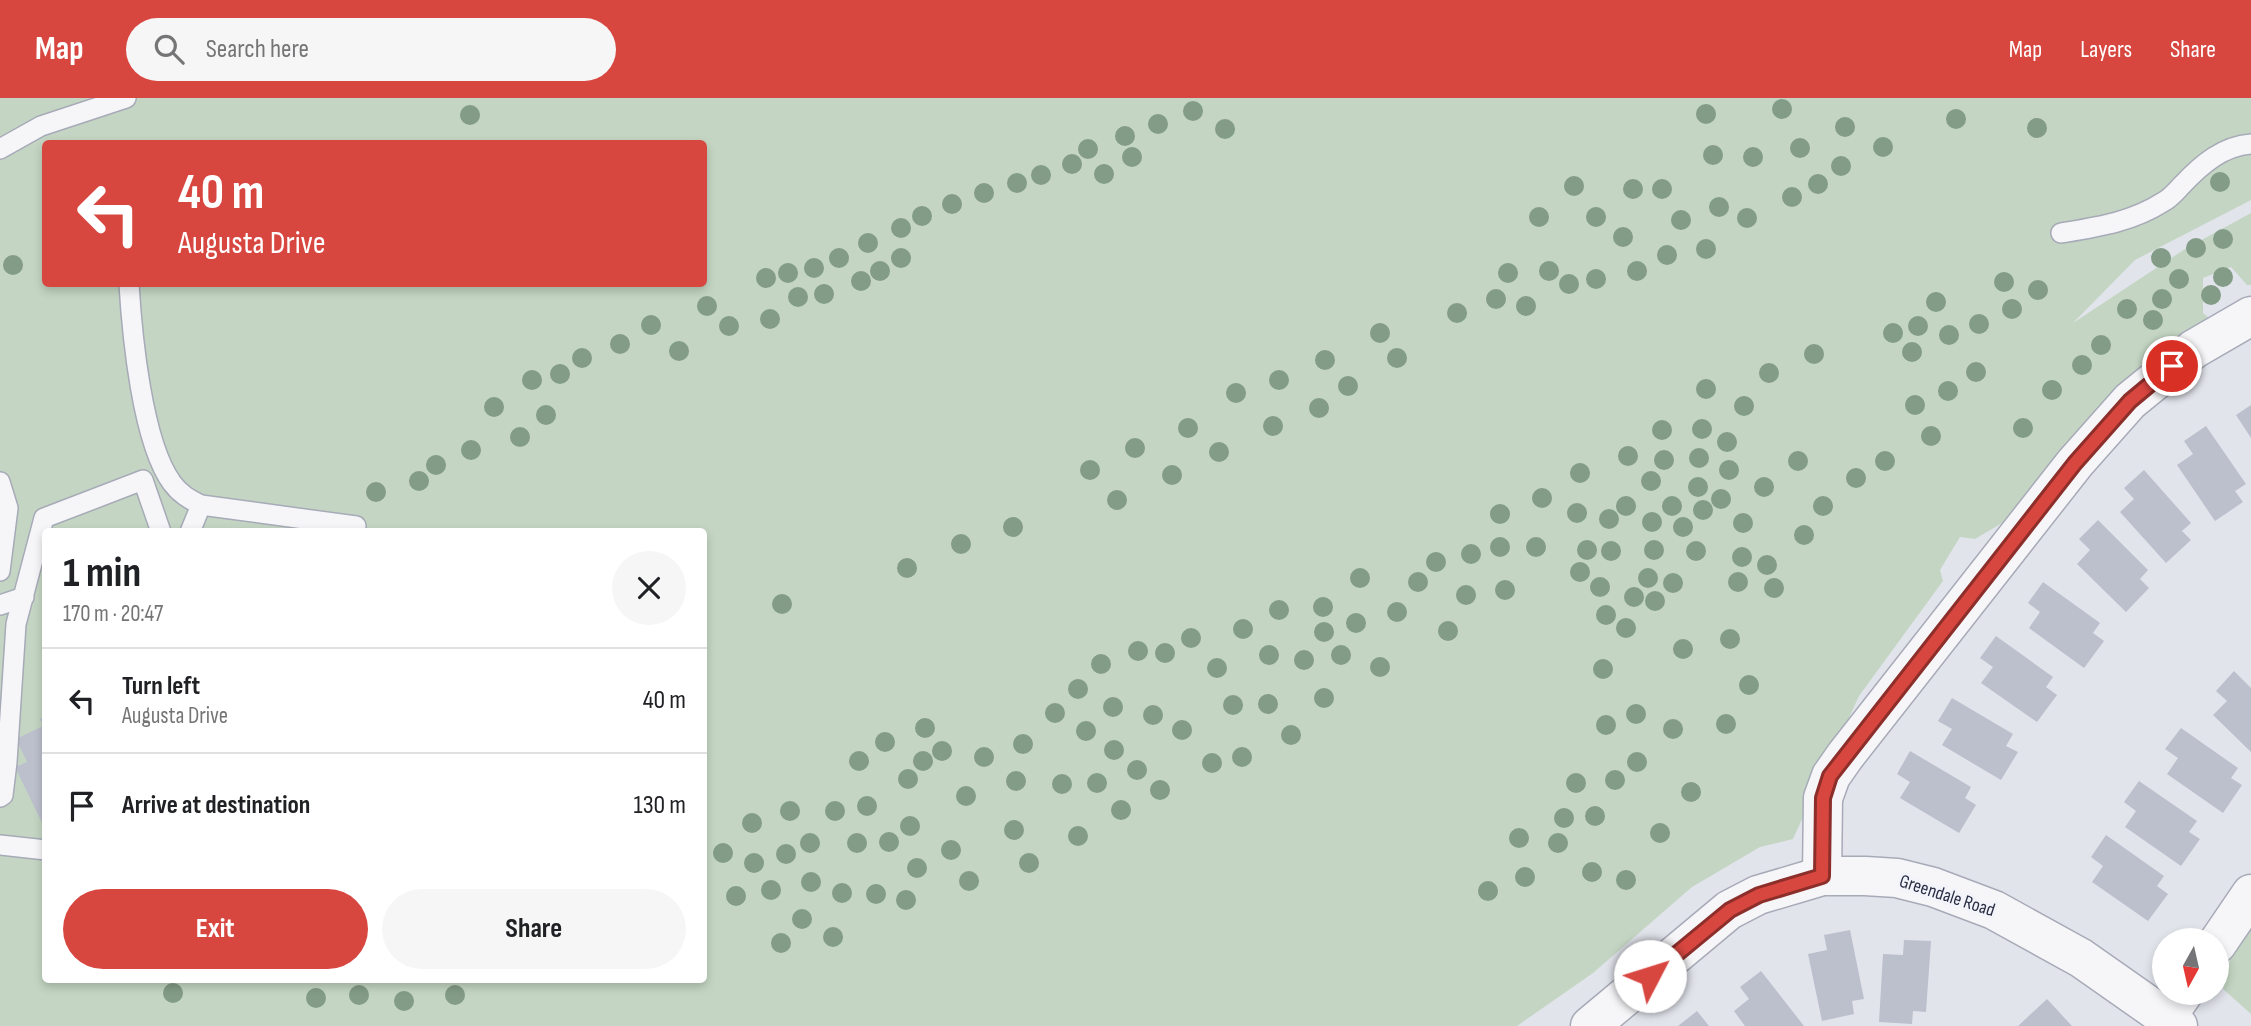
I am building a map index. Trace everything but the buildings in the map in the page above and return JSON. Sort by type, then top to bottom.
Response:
[{"type":"street","points":[[1822,876],[1823,798],[1830,776],[1845,756],[2075,463],[2130,401],[2194,349],[2251,316]]},
{"type":"street","name":"Greendale Road","points":[[1590,1026],[1730,910],[1759,895],[1822,876],[1897,878],[1933,887],[1994,910],[2176,1012]]},
{"type":"street","points":[[2228,928],[2251,894]]},
{"type":"lane","points":[[0,149],[41,126],[126,98]]},
{"type":"lane","points":[[2061,233],[2137,217],[2166,201],[2198,168],[2227,148],[2251,144]]},
{"type":"lane","points":[[129,287],[131,319],[152,439],[170,481],[183,496],[201,505],[356,526]]},
{"type":"lane","points":[[0,797],[3,795],[7,762],[16,624],[44,518],[143,480],[160,528]]},
{"type":"lane","points":[[0,482],[8,508],[0,570]]},
{"type":"lane","points":[[192,528],[201,505]]},
{"type":"lane","points":[[0,605],[24,597]]},
{"type":"lane","points":[[0,845],[42,850]]},
{"type":"green space","points":[[0,98],[2251,98],[2251,200],[2135,260],[2073,323],[2185,249],[2251,213],[2251,285],[2247,285],[2231,267],[2203,278],[2203,313],[2216,324],[2142,364],[2009,519],[1975,539],[1960,537],[1940,570],[1943,581],[1859,696],[1793,839],[1760,847],[1692,887],[1593,973],[1517,1026],[0,1026]]},
{"type":"green space","points":[[2251,921],[2251,1014],[2230,995],[2231,956]]},
{"type":"route","points":[[1650,976],[1730,910],[1759,895],[1822,876],[1823,798],[1830,776],[2075,463],[2130,401],[2172,366]]}]
